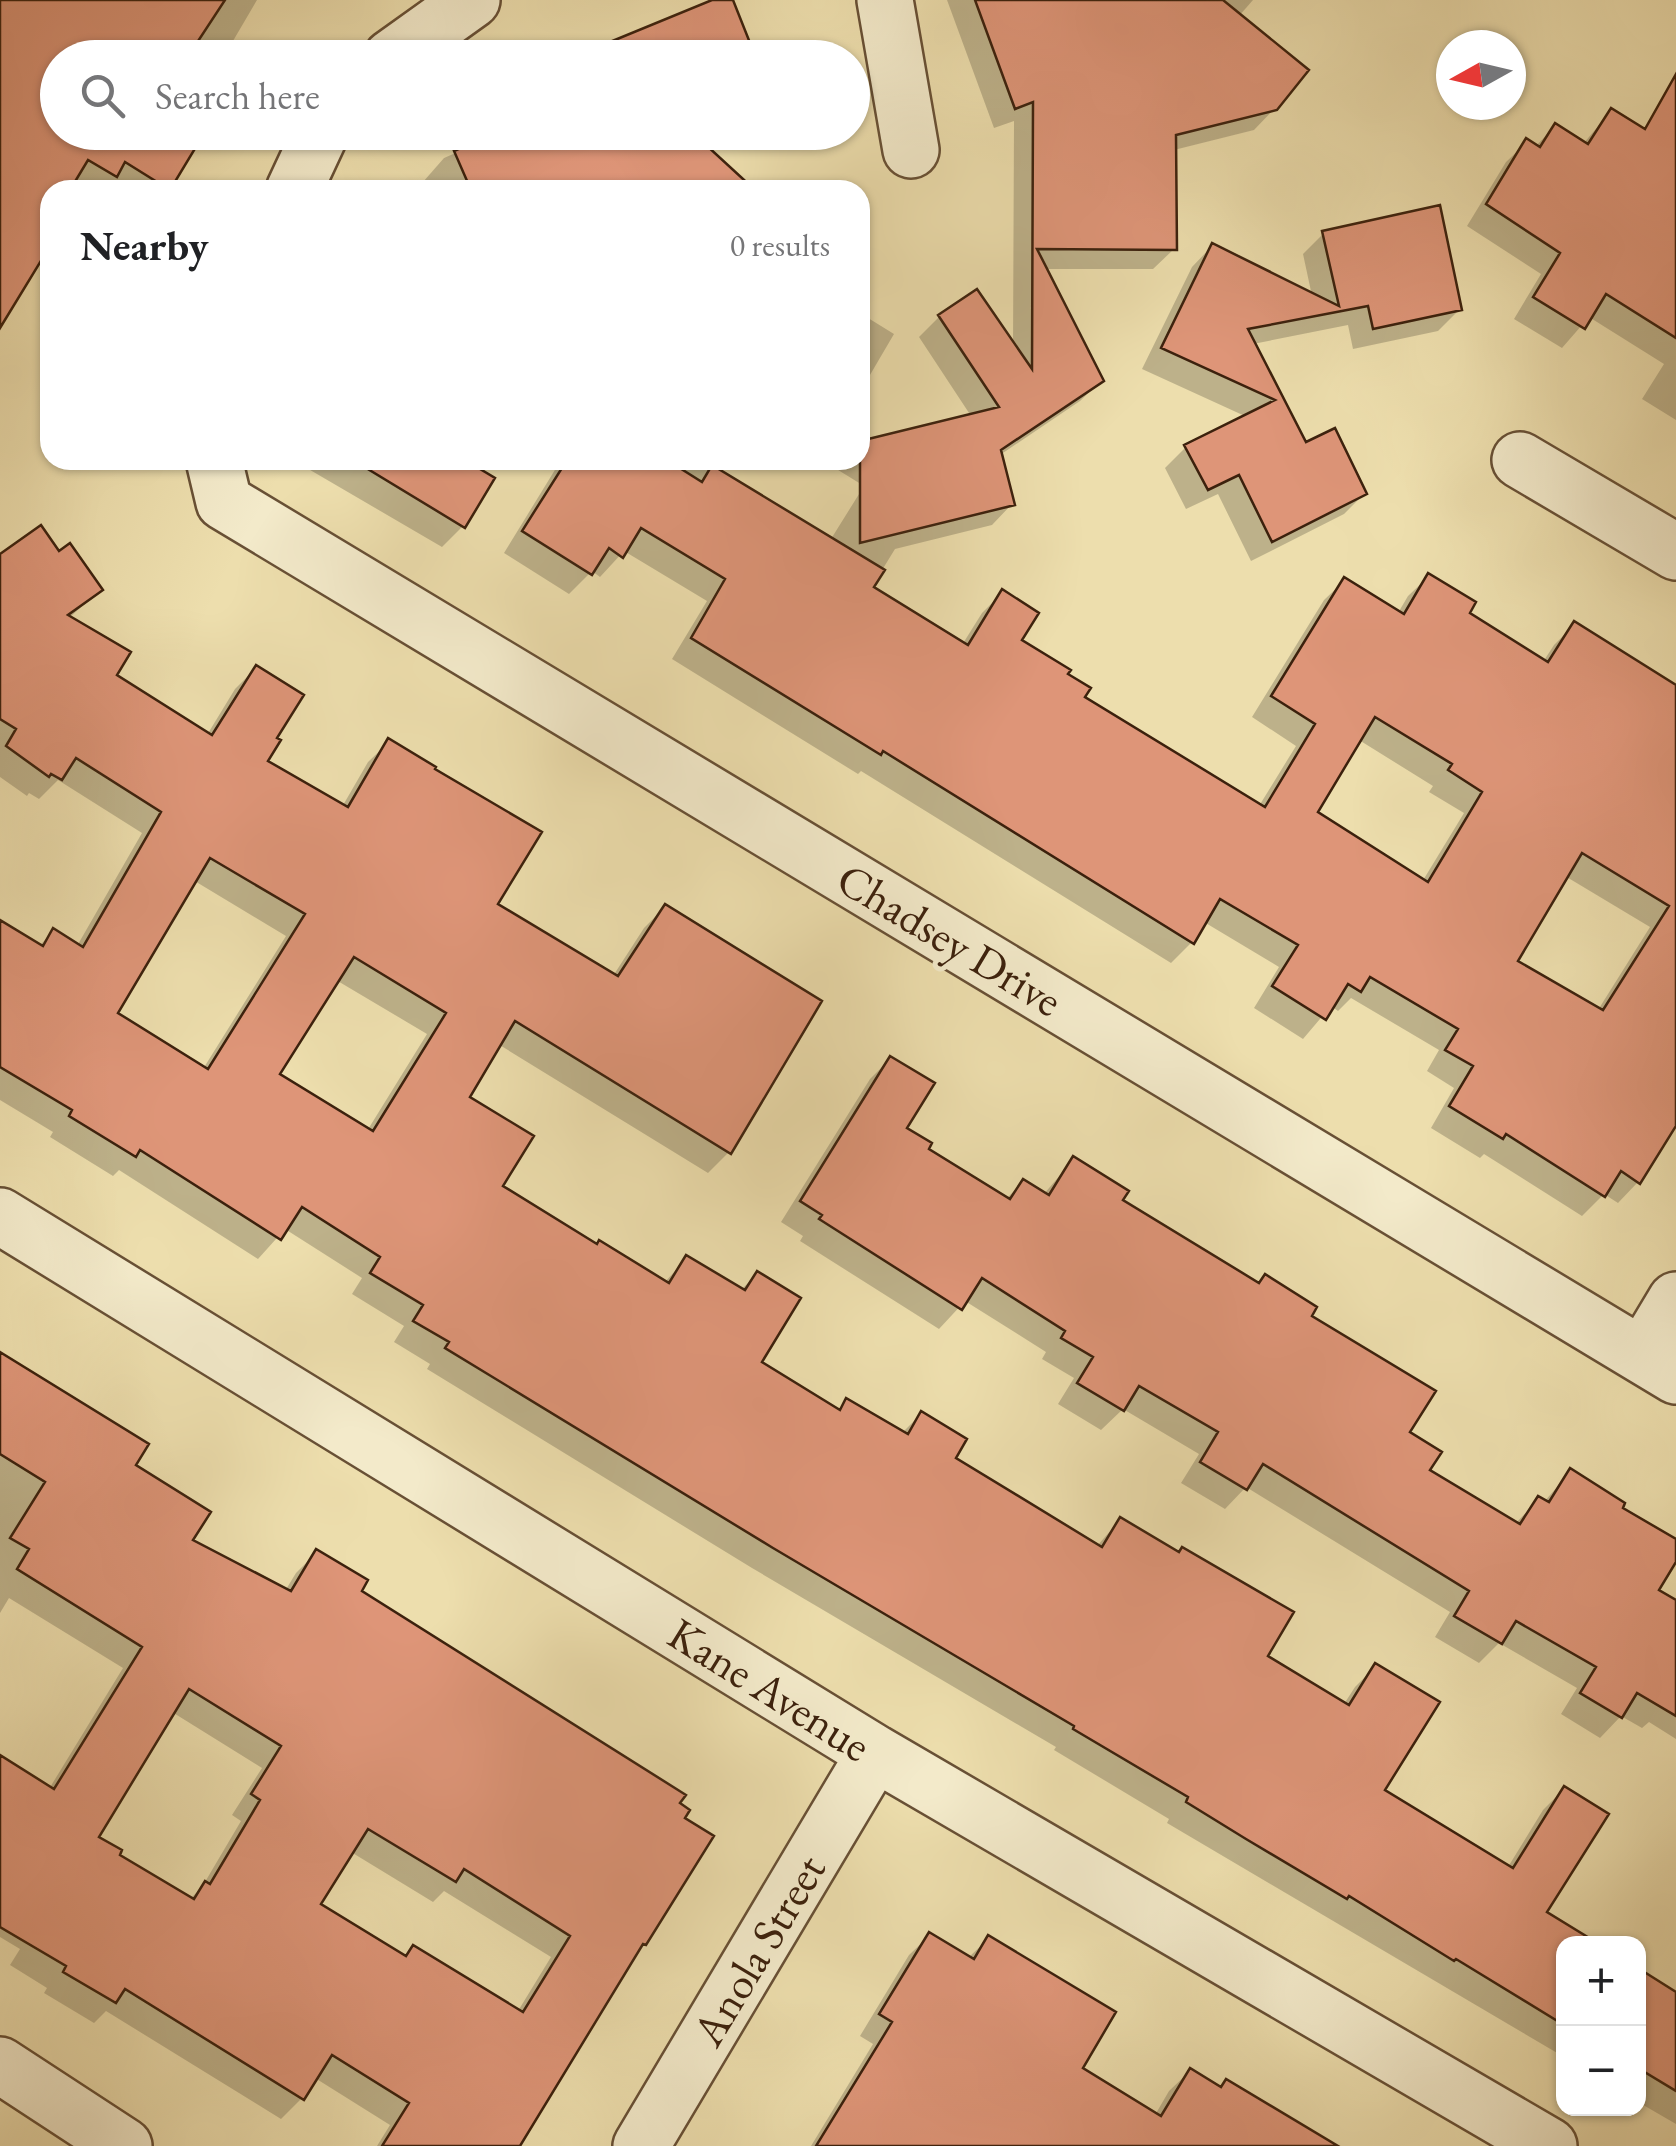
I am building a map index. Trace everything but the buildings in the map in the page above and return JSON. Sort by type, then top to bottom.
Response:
[{"type":"street","points":[[416,40],[472,0]]},
{"type":"street","points":[[886,0],[912,150]]},
{"type":"street","points":[[299,180],[313,150]]},
{"type":"street","points":[[1520,460],[1676,552]]},
{"type":"street","name":"Chadsey Drive","points":[[219,481],[1659,1365]]},
{"type":"street","name":"Kane Avenue","points":[[0,1216],[1496,2132],[1549,2146]]},
{"type":"street","points":[[1659,1365],[1676,1300]]},
{"type":"street","name":"Anola Street","points":[[641,2146],[875,1754]]},
{"type":"street","points":[[0,2066],[124,2146]]}]
